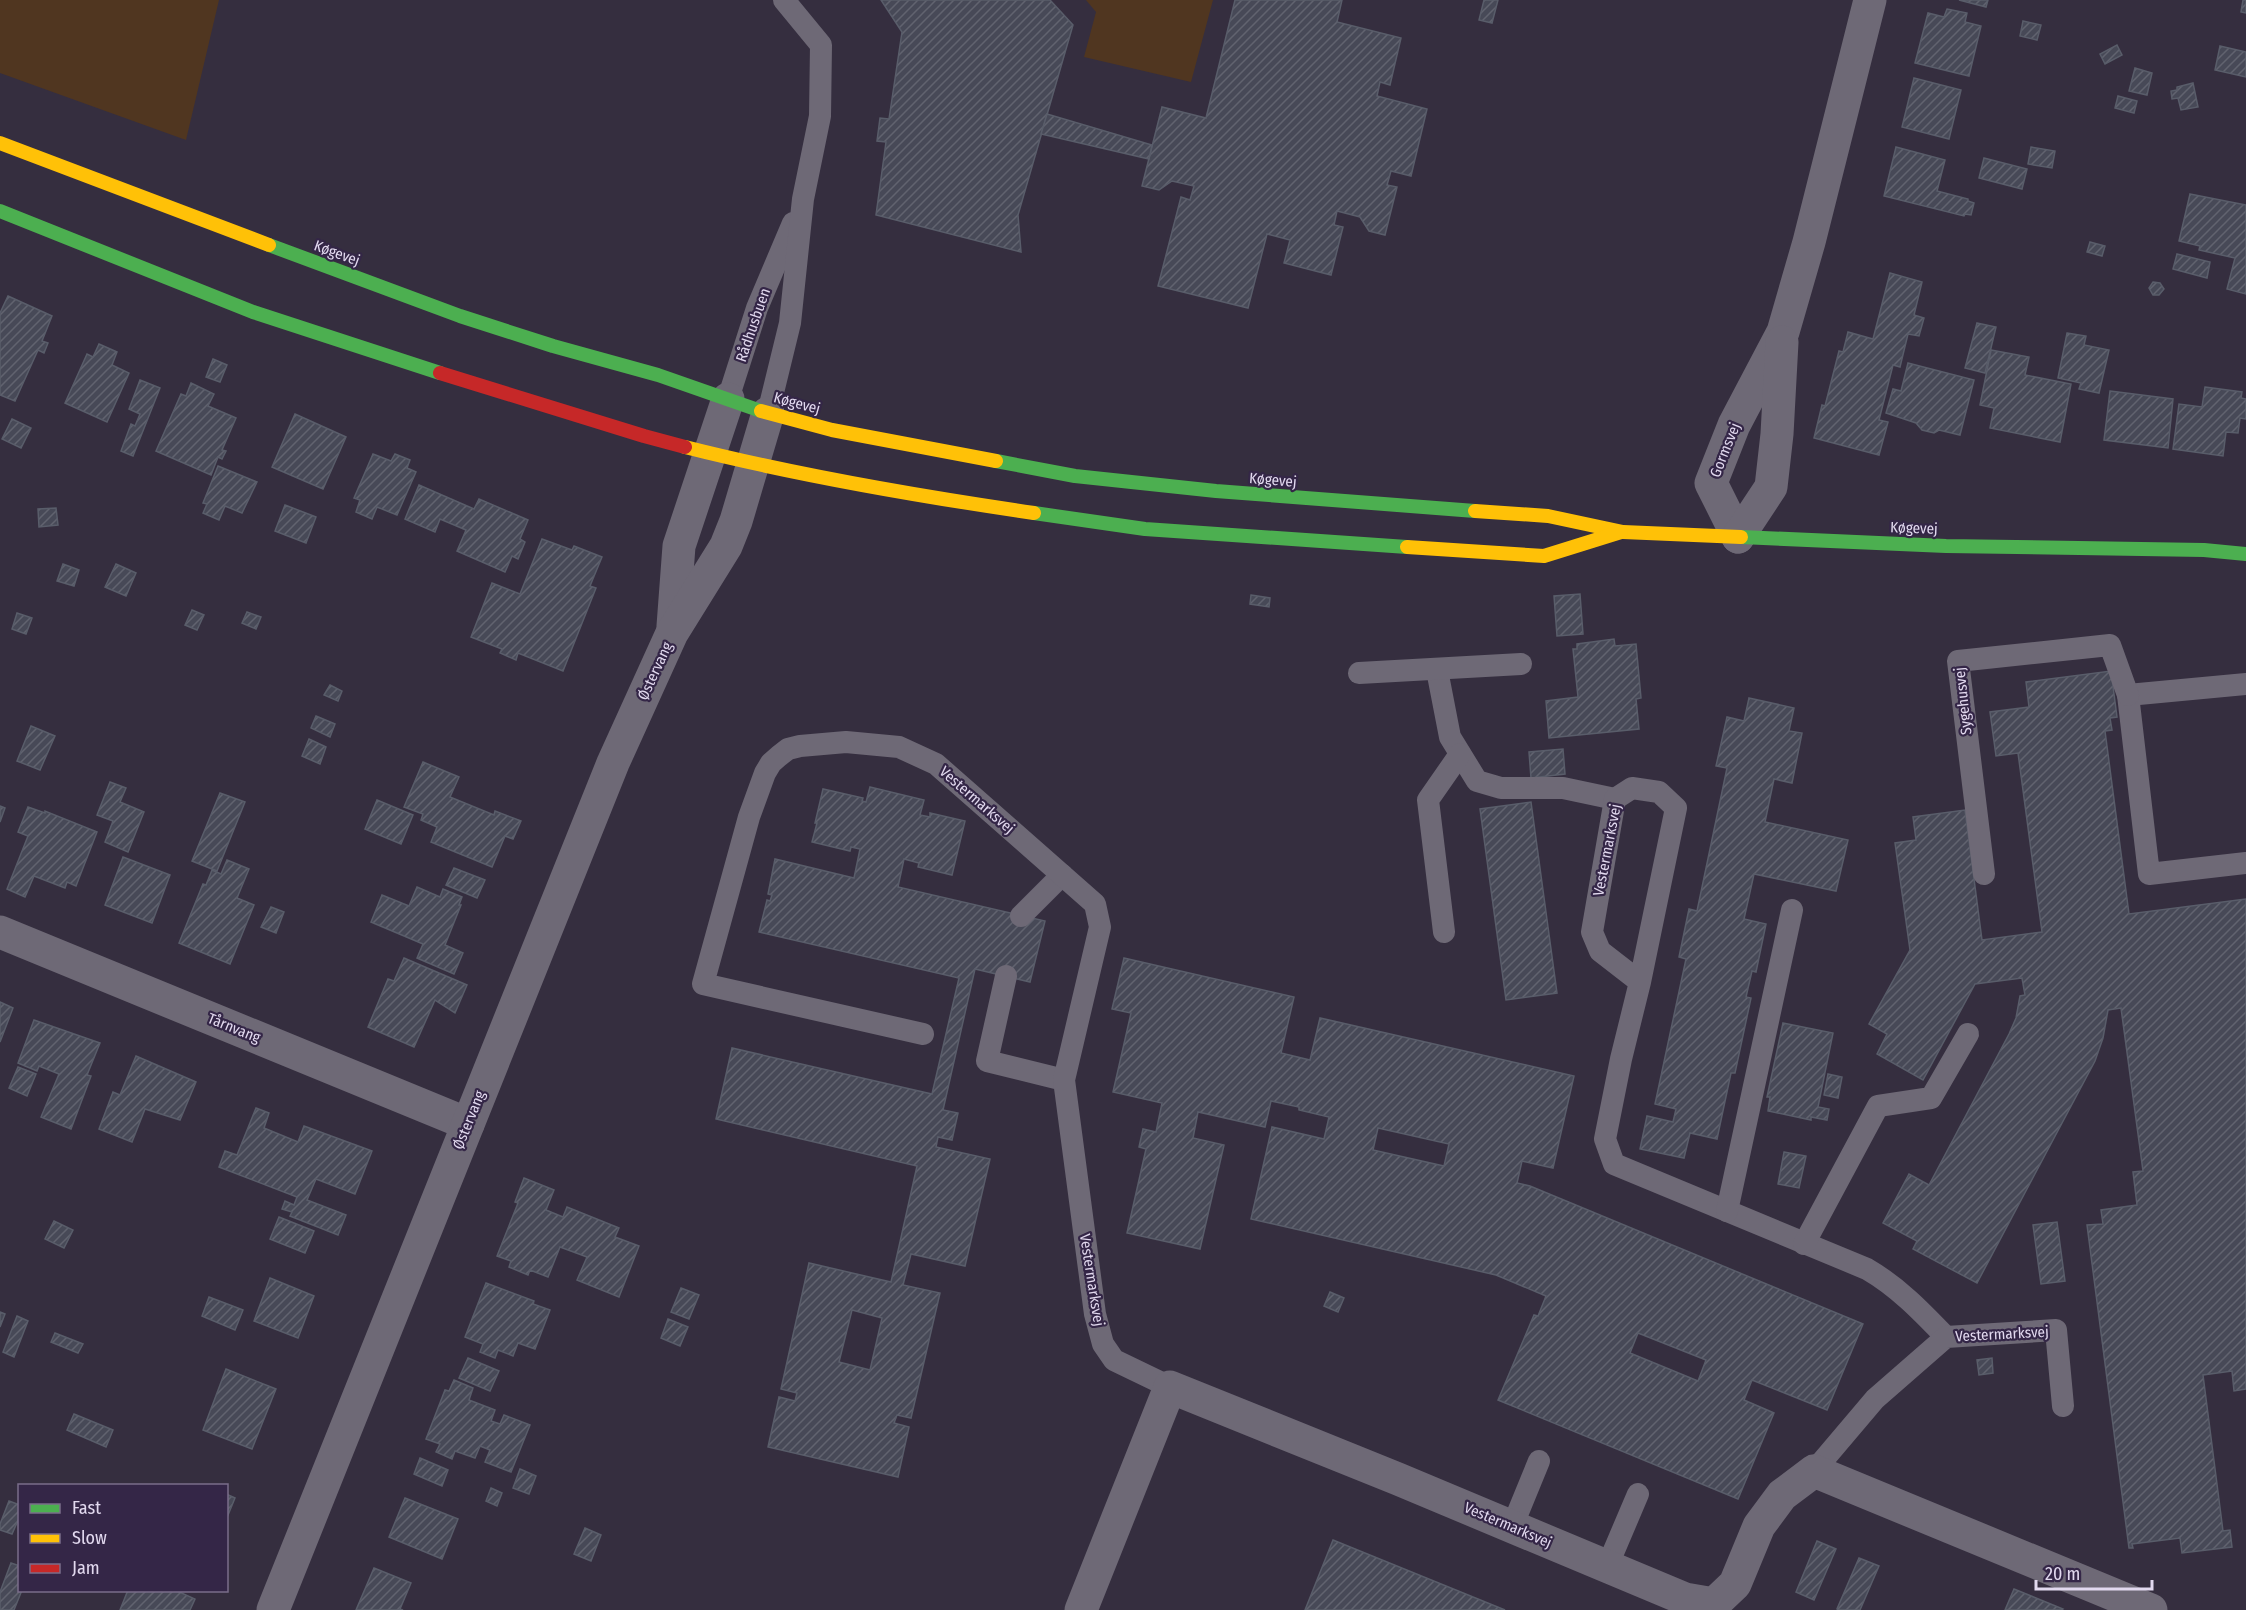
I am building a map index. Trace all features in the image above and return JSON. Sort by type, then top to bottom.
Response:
[{"type":"street","name":"Gormsvej","points":[[1738,537],[1711,483],[1734,425],[1783,332],[1809,242],[1870,0]]},
{"type":"street","name":"Køgevej","points":[[0,143],[460,316],[554,346],[658,375],[768,413],[832,430],[1075,476],[1317,500],[1548,516],[1623,532],[1946,546],[2204,550],[2246,554]]},
{"type":"street","name":"Køgevej","points":[[0,211],[253,312],[618,429],[753,464],[912,495],[1145,529],[1544,556],[1623,532]]},
{"type":"street","name":"Gormsvej","points":[[1738,537],[1771,487],[1777,434],[1783,332]]},
{"type":"street","name":"Rådhusbuen","points":[[710,452],[728,399]]},
{"type":"street","name":"Rådhusbuen","points":[[753,464],[768,413]]},
{"type":"street","name":"Østervang","points":[[672,633],[680,546],[710,452]]},
{"type":"street","name":"Østervang","points":[[273,1610],[613,763],[672,633],[726,546],[753,464]]},
{"type":"street","name":"Køgevej","points":[[2204,550],[2246,539]]},
{"type":"street","name":"Tårnvang","points":[[0,932],[468,1124]]},
{"type":"street","name":"Vestermarksvej","points":[[1170,1388],[1685,1599],[1716,1608],[1735,1584],[1759,1526],[1782,1495],[1814,1471]]},
{"type":"street","points":[[1081,1610],[1170,1388]]},
{"type":"street","points":[[1814,1471],[2151,1610]]},
{"type":"lane","name":"Rådhusbuen","points":[[768,413],[790,323],[803,199],[820,116],[821,45],[784,0]]},
{"type":"lane","name":"Rådhusbuen","points":[[728,399],[758,308],[803,199]]},
{"type":"lane","name":"Sygehusvej","points":[[1984,874],[1958,661],[2110,645],[2128,695],[2149,874],[2246,863]]},
{"type":"lane","points":[[1359,673],[1521,664]]},
{"type":"lane","points":[[1437,670],[1450,737],[1477,781],[1501,788],[1563,788],[1615,799]]},
{"type":"lane","points":[[2128,695],[2246,684]]},
{"type":"lane","name":"Vestermarksvej","points":[[923,1034],[703,984],[749,817],[765,773],[771,764],[789,749],[846,742],[898,747],[936,764],[1095,904],[1100,927],[1064,1080],[1095,1314],[1103,1344],[1114,1360],[1170,1388]]},
{"type":"lane","points":[[1444,932],[1428,800],[1460,754]]},
{"type":"lane","name":"Vestermarksvej","points":[[1640,982],[1600,951],[1592,932],[1615,799],[1632,788],[1659,792],[1676,808],[1640,982],[1605,1139],[1614,1164],[1867,1269],[1910,1300],[1946,1337]]},
{"type":"lane","points":[[1021,916],[1062,875]]},
{"type":"lane","points":[[1727,1211],[1792,910]]},
{"type":"lane","points":[[1006,976],[987,1061],[1064,1080]]},
{"type":"lane","points":[[1804,1244],[1878,1106],[1931,1098],[1968,1034]]},
{"type":"lane","name":"Vestermarksvej","points":[[1814,1471],[1875,1399],[1946,1337],[2056,1330],[2063,1406]]},
{"type":"lane","points":[[1512,1527],[1539,1461]]},
{"type":"lane","points":[[1607,1566],[1638,1494]]},
{"type":"shaded area","points":[[0,0],[219,0],[186,140],[0,73]]},
{"type":"shaded area","points":[[1086,0],[1213,0],[1191,82],[1084,57],[1096,12]]},
{"type":"building","points":[[881,0],[1050,0],[1073,25],[1018,215],[1021,252],[876,215],[886,142],[877,141],[880,118],[889,119],[902,32]]},
{"type":"building","points":[[1235,0],[1342,0],[1337,22],[1401,38],[1390,85],[1380,82],[1377,96],[1427,109],[1411,176],[1391,171],[1387,185],[1397,187],[1385,235],[1369,231],[1360,217],[1337,211],[1334,225],[1343,227],[1331,275],[1284,263],[1290,240],[1267,234],[1248,308],[1158,286],[1181,197],[1190,200],[1194,186],[1172,181],[1159,190],[1142,186],[1162,107],[1206,118]]},
{"type":"building","points":[[1484,0],[1498,0],[1492,23],[1479,20]]},
{"type":"building","points":[[1959,0],[1988,0],[1986,7]]},
{"type":"building","points":[[2243,0],[2246,0],[2246,13],[2241,12]]},
{"type":"building","points":[[1947,9],[1967,13],[1965,22],[1981,26],[1969,76],[1915,63],[1928,13],[1944,17]]},
{"type":"building","points":[[2023,21],[2041,25],[2037,40],[2020,36]]},
{"type":"building","points":[[2117,45],[2122,55],[2105,64],[2100,54]]},
{"type":"building","points":[[2220,46],[2246,52],[2246,77],[2215,70]]},
{"type":"building","points":[[2135,68],[2152,73],[2147,95],[2129,91]]},
{"type":"building","points":[[1914,78],[1961,90],[1949,139],[1902,127]]},
{"type":"building","points":[[2193,83],[2198,107],[2181,110],[2178,98],[2172,99],[2171,91]]},
{"type":"building","points":[[2118,96],[2137,101],[2134,113],[2115,108]]},
{"type":"building","points":[[1047,114],[1152,145],[1149,159],[1041,134]]},
{"type":"building","points":[[1896,147],[1945,160],[1937,191],[1968,199],[1974,203],[1971,215],[1965,214],[1964,216],[1884,196]]},
{"type":"building","points":[[2031,147],[2055,151],[2052,168],[2028,164]]},
{"type":"building","points":[[1984,158],[2027,169],[2022,189],[1979,178]]},
{"type":"building","points":[[2190,194],[2246,205],[2246,294],[2227,289],[2235,258],[2199,250],[2200,246],[2179,241]]},
{"type":"building","points":[[2090,242],[2105,246],[2102,256],[2087,252]]},
{"type":"building","points":[[2177,254],[2210,262],[2207,278],[2173,269]]},
{"type":"building","points":[[1890,273],[1922,282],[1914,315],[1924,318],[1919,336],[1908,334],[1900,367],[1893,365],[1879,420],[1888,422],[1879,455],[1814,438],[1839,351],[1843,352],[1848,332],[1873,339]]},
{"type":"building","points":[[2153,282],[2160,283],[2164,289],[2159,295],[2153,295],[2149,288]]},
{"type":"building","points":[[8,296],[52,316],[42,341],[48,343],[44,353],[38,350],[15,401],[0,395],[0,313]]},
{"type":"building","points":[[1977,323],[1996,327],[1985,373],[1965,368]]},
{"type":"building","points":[[2067,333],[2086,336],[2084,345],[2109,350],[2099,393],[2079,389],[2081,383],[2058,378]]},
{"type":"building","points":[[99,344],[117,352],[112,365],[129,373],[107,422],[65,403],[87,354],[93,357]]},
{"type":"building","points":[[1991,350],[2029,357],[2025,375],[2071,384],[2060,442],[1990,428],[1994,408],[1980,405]]},
{"type":"building","points":[[213,359],[227,365],[220,382],[206,377]]},
{"type":"building","points":[[1908,363],[1974,380],[1960,435],[1939,430],[1934,433],[1922,430],[1916,423],[1886,413],[1893,389],[1901,391]]},
{"type":"building","points":[[140,380],[160,388],[133,456],[121,451],[131,424],[135,426],[140,414],[129,409]]},
{"type":"building","points":[[191,383],[214,394],[208,406],[236,418],[222,450],[226,451],[222,459],[218,457],[211,475],[156,451],[181,394],[186,396]]},
{"type":"building","points":[[2205,387],[2242,392],[2241,398],[2246,399],[2246,419],[2240,418],[2238,433],[2226,432],[2223,456],[2173,449],[2179,404],[2202,407]]},
{"type":"building","points":[[2110,391],[2173,399],[2168,448],[2104,440]]},
{"type":"building","points":[[295,414],[346,437],[323,489],[272,467]]},
{"type":"building","points":[[12,419],[31,428],[21,448],[2,439]]},
{"type":"building","points":[[373,454],[391,461],[395,454],[410,460],[407,468],[416,472],[397,515],[377,507],[372,519],[356,512],[360,500],[354,498]]},
{"type":"building","points":[[218,466],[257,482],[242,513],[225,506],[219,520],[203,513],[207,504],[203,503]]},
{"type":"building","points":[[419,485],[474,509],[479,499],[528,520],[520,539],[525,542],[518,559],[512,556],[505,572],[457,551],[466,530],[440,519],[435,532],[405,519]]},
{"type":"building","points":[[285,505],[316,517],[306,543],[275,531]]},
{"type":"building","points":[[56,508],[58,525],[39,527],[38,509]]},
{"type":"building","points":[[542,539],[572,550],[574,546],[602,557],[590,586],[596,588],[563,671],[518,653],[516,660],[500,653],[502,649],[471,637],[492,583],[520,594]]},
{"type":"building","points":[[63,564],[79,570],[74,586],[57,581]]},
{"type":"building","points":[[116,564],[136,573],[126,596],[105,587]]},
{"type":"building","points":[[1580,594],[1583,634],[1557,636],[1554,596]]},
{"type":"building","points":[[1251,595],[1270,598],[1269,607],[1250,604]]},
{"type":"building","points":[[192,610],[204,615],[197,630],[185,625]]},
{"type":"building","points":[[247,612],[261,617],[256,629],[242,623]]},
{"type":"building","points":[[17,613],[32,618],[26,634],[12,629]]},
{"type":"building","points":[[1614,639],[1615,646],[1636,644],[1641,698],[1636,699],[1639,729],[1549,738],[1546,701],[1578,697],[1573,649],[1577,649],[1577,644]]},
{"type":"building","points":[[2111,671],[2117,717],[2110,718],[2112,730],[2105,731],[2129,914],[2246,899],[2246,1389],[2234,1391],[2232,1371],[2203,1375],[2223,1531],[2230,1530],[2232,1547],[2182,1553],[2180,1538],[2132,1544],[2133,1548],[2129,1548],[2087,1225],[2103,1224],[2101,1210],[2137,1205],[2133,1172],[2143,1171],[2121,1008],[2108,1010],[2103,1038],[2095,1061],[1977,1283],[1913,1249],[1917,1241],[1883,1223],[1909,1174],[1929,1185],[2009,1034],[2016,1018],[2020,996],[2025,995],[2022,978],[1975,984],[1923,1080],[1877,1054],[1887,1034],[1869,1024],[1910,950],[1895,843],[1916,840],[1913,817],[1965,810],[1982,940],[2042,932],[2018,753],[1996,756],[1990,712],[2029,707],[2026,682]]},
{"type":"building","points":[[330,685],[342,691],[338,701],[324,695]]},
{"type":"building","points":[[1749,698],[1794,708],[1789,731],[1802,733],[1792,783],[1774,779],[1765,822],[1848,840],[1836,891],[1754,874],[1744,919],[1766,924],[1756,972],[1752,971],[1746,997],[1751,998],[1735,1073],[1731,1073],[1717,1139],[1690,1133],[1684,1158],[1640,1149],[1647,1116],[1673,1122],[1676,1109],[1655,1104],[1686,959],[1679,957],[1689,909],[1697,911],[1727,768],[1716,766],[1727,717],[1744,721]]},
{"type":"building","points":[[316,716],[335,724],[330,737],[311,728]]},
{"type":"building","points":[[31,726],[55,736],[40,770],[17,761]]},
{"type":"building","points":[[309,739],[326,747],[320,764],[302,756]]},
{"type":"building","points":[[1563,749],[1565,774],[1531,778],[1529,752]]},
{"type":"building","points":[[423,762],[459,777],[450,797],[494,815],[495,811],[521,821],[513,839],[505,836],[492,867],[431,842],[437,827],[421,820],[423,814],[404,807]]},
{"type":"building","points":[[110,782],[126,788],[120,802],[144,812],[128,852],[105,842],[113,821],[97,815]]},
{"type":"building","points":[[870,787],[924,800],[920,815],[930,817],[930,813],[965,821],[952,875],[918,867],[919,863],[904,859],[898,887],[1045,921],[1030,982],[975,969],[943,1110],[958,1113],[952,1140],[938,1137],[936,1147],[990,1159],[965,1266],[911,1254],[903,1285],[940,1293],[911,1418],[897,1415],[894,1423],[909,1427],[898,1477],[768,1447],[779,1397],[795,1401],[797,1393],[781,1389],[809,1263],[891,1282],[917,1166],[716,1119],[732,1048],[932,1094],[959,978],[759,932],[767,900],[770,901],[772,895],[768,894],[775,859],[854,878],[860,849],[851,847],[850,851],[812,842],[823,789],[863,798],[862,801],[866,802]],"holes":[[[852,1310],[882,1318],[870,1370],[839,1362]]]},
{"type":"building","points":[[220,793],[245,802],[217,871],[192,861]]},
{"type":"building","points":[[377,800],[413,815],[401,844],[365,829]]},
{"type":"building","points":[[1531,802],[1557,993],[1506,1000],[1480,809]]},
{"type":"building","points":[[0,806],[5,808],[0,822]]},
{"type":"building","points":[[28,807],[45,813],[45,811],[97,832],[76,886],[67,882],[65,888],[34,876],[25,897],[7,889],[28,836],[18,832]]},
{"type":"building","points":[[123,857],[170,875],[152,923],[105,905]]},
{"type":"building","points":[[227,860],[249,869],[237,898],[254,905],[230,964],[179,943],[203,884],[206,885],[212,870],[221,874]]},
{"type":"building","points":[[454,868],[485,880],[477,898],[446,885]]},
{"type":"building","points":[[417,887],[440,897],[443,889],[462,897],[445,945],[463,953],[454,974],[417,958],[423,944],[371,922],[382,895],[409,906]]},
{"type":"building","points":[[271,907],[284,912],[276,933],[261,927]]},
{"type":"building","points":[[404,958],[467,985],[455,1013],[435,1000],[414,1047],[368,1027],[388,979],[394,981]]},
{"type":"building","points":[[1124,958],[1294,997],[1281,1053],[1310,1060],[1320,1018],[1574,1076],[1553,1168],[1522,1161],[1517,1183],[1530,1186],[1863,1324],[1827,1410],[1752,1380],[1744,1400],[1774,1413],[1738,1499],[1498,1400],[1534,1315],[1538,1316],[1546,1296],[1496,1275],[1251,1219],[1272,1127],[1324,1139],[1329,1117],[1299,1110],[1299,1107],[1271,1101],[1265,1127],[1198,1112],[1193,1138],[1224,1145],[1200,1249],[1127,1233],[1146,1149],[1139,1147],[1143,1129],[1156,1132],[1162,1103],[1113,1092],[1131,1013],[1112,1009]],"holes":[[[1378,1128],[1449,1144],[1444,1166],[1373,1150]],[[1638,1333],[1706,1360],[1698,1381],[1630,1353]]]},
{"type":"building","points":[[0,1002],[13,1008],[0,1042]]},
{"type":"building","points":[[34,1020],[100,1043],[87,1075],[91,1076],[71,1129],[41,1117],[59,1074],[39,1066],[37,1071],[18,1063]]},
{"type":"building","points":[[1783,1023],[1833,1033],[1818,1107],[1829,1109],[1827,1120],[1811,1117],[1811,1120],[1768,1111],[1770,1097],[1767,1097]]},
{"type":"building","points":[[136,1056],[196,1082],[180,1120],[145,1109],[132,1142],[99,1129],[113,1092],[120,1095]]},
{"type":"building","points":[[18,1067],[36,1074],[27,1096],[9,1088]]},
{"type":"building","points":[[1828,1074],[1842,1077],[1838,1098],[1824,1095]]},
{"type":"building","points":[[256,1108],[269,1113],[264,1128],[298,1142],[304,1126],[372,1151],[355,1194],[316,1179],[307,1200],[346,1215],[338,1235],[290,1216],[292,1212],[282,1209],[285,1201],[294,1205],[297,1197],[219,1167],[225,1151],[237,1155]]},
{"type":"building","points":[[1784,1152],[1806,1156],[1799,1188],[1778,1184]]},
{"type":"building","points":[[524,1178],[554,1190],[546,1210],[563,1217],[567,1207],[619,1228],[615,1237],[639,1246],[619,1297],[577,1280],[587,1257],[560,1247],[548,1277],[530,1270],[528,1275],[509,1267],[511,1261],[497,1256],[518,1203],[515,1202]]},
{"type":"building","points":[[279,1217],[314,1231],[305,1253],[270,1239]]},
{"type":"building","points":[[54,1221],[73,1230],[64,1248],[45,1239]]},
{"type":"building","points":[[2057,1222],[2065,1281],[2041,1284],[2033,1225]]},
{"type":"building","points":[[270,1278],[314,1296],[298,1338],[254,1321]]},
{"type":"building","points":[[486,1283],[534,1301],[533,1304],[550,1310],[535,1349],[518,1343],[513,1356],[498,1350],[495,1358],[480,1352],[483,1344],[465,1337]]},
{"type":"building","points":[[681,1288],[699,1295],[689,1319],[671,1312]]},
{"type":"building","points":[[1330,1292],[1344,1298],[1338,1312],[1324,1306]]},
{"type":"building","points":[[209,1297],[243,1310],[235,1330],[202,1316]]},
{"type":"building","points":[[0,1312],[5,1314],[0,1327]]},
{"type":"building","points":[[17,1316],[28,1321],[14,1357],[3,1352]]},
{"type":"building","points":[[668,1319],[688,1327],[680,1346],[661,1338]]},
{"type":"building","points":[[55,1333],[83,1344],[78,1353],[51,1342]]},
{"type":"building","points":[[468,1358],[499,1371],[490,1391],[459,1378]]},
{"type":"building","points":[[1992,1358],[1993,1373],[1979,1375],[1977,1360]]},
{"type":"building","points":[[226,1369],[276,1389],[252,1449],[203,1430]]},
{"type":"building","points":[[454,1380],[473,1388],[469,1400],[495,1410],[491,1421],[500,1424],[504,1415],[530,1425],[511,1472],[485,1462],[490,1450],[480,1446],[475,1458],[455,1451],[452,1459],[436,1452],[440,1444],[426,1439],[445,1390],[449,1391]]},
{"type":"building","points":[[74,1414],[113,1430],[106,1447],[67,1430]]},
{"type":"building","points":[[420,1458],[448,1470],[442,1486],[414,1474]]},
{"type":"building","points":[[520,1469],[536,1476],[529,1494],[513,1488]]},
{"type":"building","points":[[491,1488],[502,1493],[497,1506],[486,1501]]},
{"type":"building","points":[[228,1495],[235,1498],[228,1515]]},
{"type":"building","points":[[405,1498],[458,1519],[442,1559],[389,1537]]},
{"type":"building","points":[[9,1501],[18,1504],[18,1520],[12,1534],[0,1530]]},
{"type":"building","points":[[585,1528],[601,1535],[591,1561],[574,1554]]},
{"type":"building","points":[[1333,1540],[1505,1610],[1305,1610]]},
{"type":"building","points":[[1817,1541],[1836,1549],[1814,1600],[1796,1592]]},
{"type":"building","points":[[1859,1558],[1879,1566],[1860,1610],[1839,1610],[1837,1609]]},
{"type":"building","points":[[11,1563],[18,1565],[18,1592],[21,1592],[14,1610],[0,1610],[0,1592]]},
{"type":"building","points":[[374,1568],[411,1583],[400,1609],[403,1610],[356,1610]]},
{"type":"building","points":[[2014,1589],[2063,1609],[2005,1610]]},
{"type":"building","points":[[127,1592],[179,1592],[195,1599],[190,1610],[120,1610]]},
{"type":"traffic: fast","points":[[0,211],[253,312],[440,373]]},
{"type":"traffic: fast","points":[[269,245],[460,316],[553,346],[658,375],[761,411]]},
{"type":"traffic: fast","points":[[996,461],[1075,476],[1216,491],[1475,511]]},
{"type":"traffic: fast","points":[[1034,513],[1145,529],[1407,547]]},
{"type":"traffic: fast","points":[[1741,537],[1946,546],[2204,550],[2246,554]]},
{"type":"traffic: slow","points":[[0,143],[269,245]]},
{"type":"traffic: slow","points":[[761,411],[832,430],[996,461]]},
{"type":"traffic: slow","points":[[685,447],[859,484],[1034,513]]},
{"type":"traffic: slow","points":[[1475,511],[1548,516],[1623,532],[1741,537]]},
{"type":"traffic: slow","points":[[1407,547],[1544,556],[1621,532]]},
{"type":"traffic: jam","points":[[440,373],[685,447]]}]
